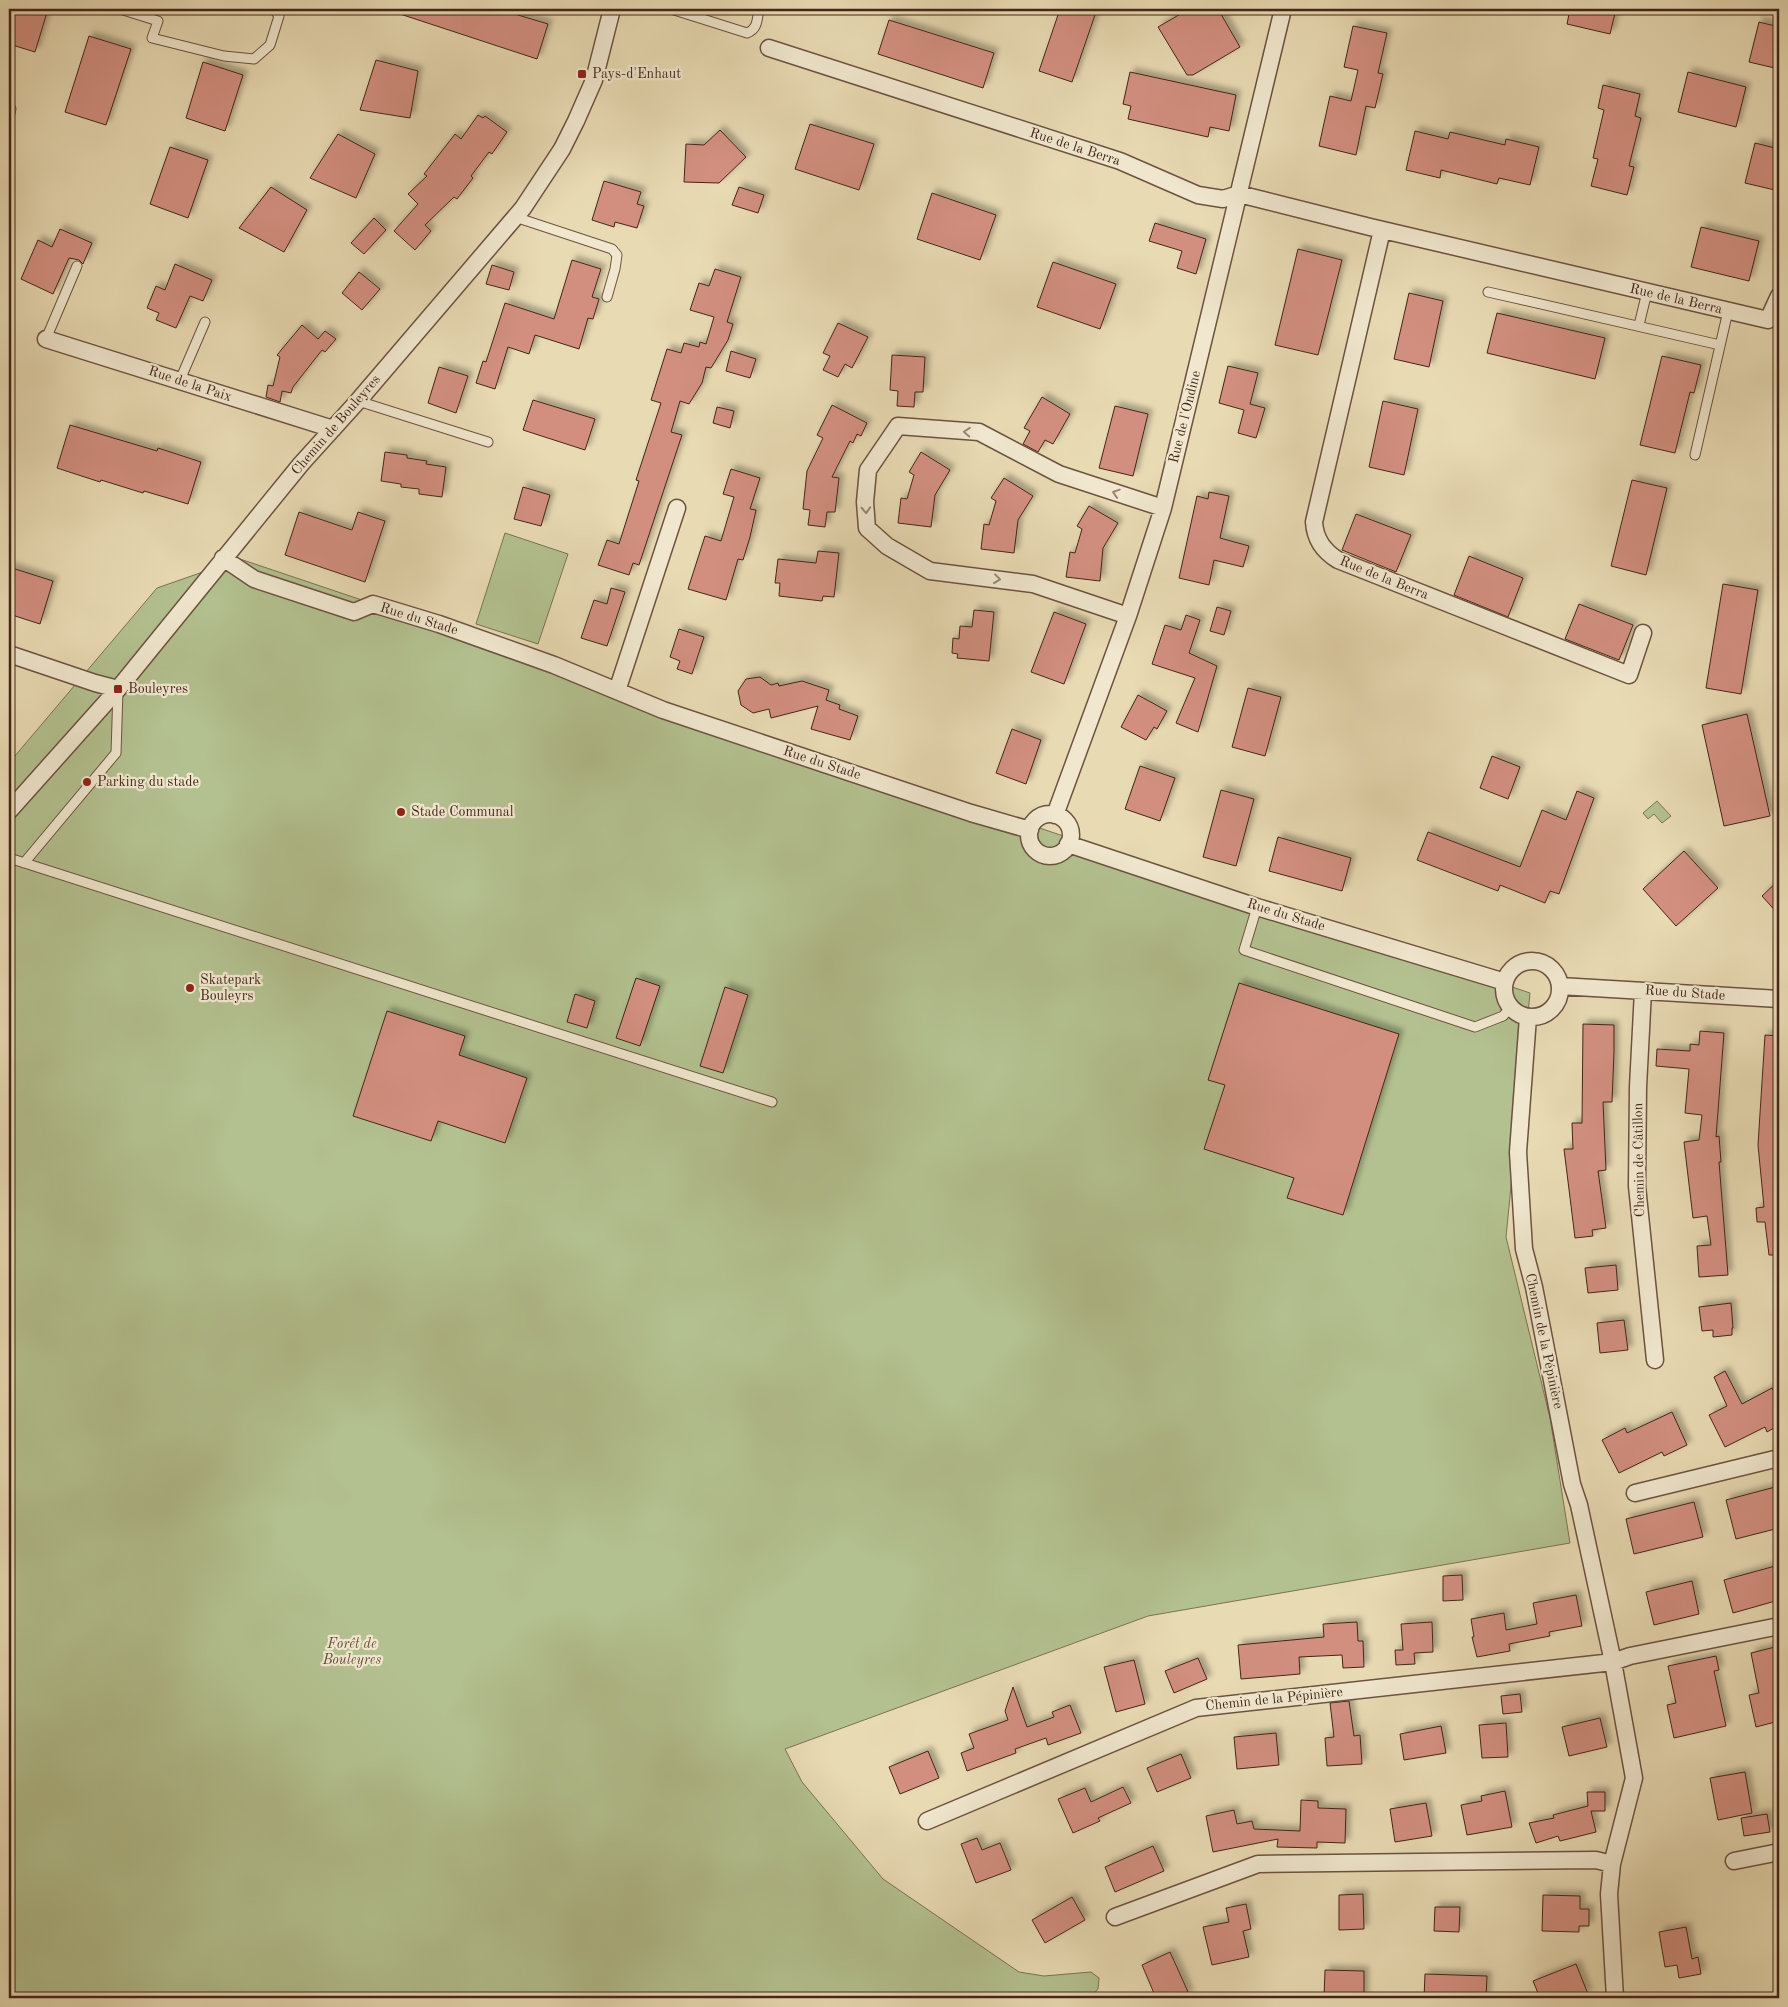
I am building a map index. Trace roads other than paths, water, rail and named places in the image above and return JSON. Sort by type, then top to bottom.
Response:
[{"type":"street","name":"Chemin de Bouleyres","points":[[9,811],[118,688],[301,464],[358,401],[523,208],[562,149],[576,121],[594,80],[612,9]]},
{"type":"street","name":"Rue de l'Ondine","points":[[1055,815],[1128,616],[1163,508],[1283,9]]},
{"type":"street","name":"Rue de la Berra","points":[[768,48],[1120,161],[1198,195],[1223,199],[1239,194],[1382,230],[1768,320],[1779,296]]},
{"type":"street","name":"Rue de la Berra","points":[[1382,230],[1314,522],[1315,532],[1320,545],[1330,556],[1338,560],[1629,675],[1643,633]]},
{"type":"street","name":"Rue de la Paix","points":[[46,338],[333,429]]},
{"type":"street","points":[[1128,616],[1033,584],[930,571],[887,546],[867,528],[865,502],[868,470],[898,426],[979,432],[1059,474],[1163,508]]},
{"type":"street","points":[[617,691],[677,508]]},
{"type":"street","name":"Rue du Stade","points":[[223,558],[254,579],[354,612],[373,604],[439,624],[554,665],[663,710],[937,802],[1030,830]]},
{"type":"street","points":[[9,654],[95,683],[118,688]]},
{"type":"street","points":[[1055,815],[1067,823],[1070,830],[1068,844],[1061,853],[1056,855],[1040,854],[1035,850],[1030,841],[1032,824],[1042,816],[1055,815]]},
{"type":"street","name":"Rue du Stade","points":[[1068,844],[1257,907],[1505,982]]},
{"type":"street","points":[[1537,961],[1552,969],[1557,976],[1560,986],[1557,1003],[1551,1010],[1538,1016],[1528,1017],[1511,1007],[1505,997],[1505,982],[1510,972],[1516,965],[1524,962],[1537,961]]},
{"type":"street","name":"Rue du Stade","points":[[1560,986],[1779,999]]},
{"type":"street","name":"Chemin de Câtillon","points":[[1643,990],[1638,1087],[1637,1186],[1655,1360]]},
{"type":"street","name":"Chemin de la Pépinière","points":[[1528,1017],[1518,1152],[1524,1249],[1534,1287],[1572,1484],[1579,1505],[1613,1662],[1634,1778],[1612,1864],[1609,1894],[1615,1998]]},
{"type":"street","points":[[1635,1493],[1779,1458]]},
{"type":"street","points":[[1613,1662],[1630,1656],[1779,1626]]},
{"type":"street","name":"Chemin de la Pépinière","points":[[927,1822],[1196,1708],[1613,1662]]},
{"type":"street","points":[[1734,1861],[1779,1852]]},
{"type":"street","points":[[1116,1917],[1258,1864],[1596,1860],[1612,1864]]},
{"type":"lane","points":[[120,9],[158,21],[152,38],[224,56],[254,59],[270,45],[279,16],[274,9]]},
{"type":"lane","points":[[671,9],[747,33],[756,26],[759,9]]},
{"type":"lane","points":[[514,217],[612,249],[617,255],[607,297]]},
{"type":"lane","points":[[46,338],[77,266]]},
{"type":"lane","points":[[1488,292],[1720,344]]},
{"type":"lane","points":[[1639,325],[1647,292]]},
{"type":"lane","points":[[1695,454],[1728,311]]},
{"type":"lane","points":[[180,380],[205,322]]},
{"type":"lane","points":[[358,401],[488,442]]},
{"type":"lane","points":[[24,863],[116,754],[118,688]]},
{"type":"lane","points":[[9,858],[772,1102]]},
{"type":"lane","points":[[1257,907],[1244,950],[1475,1028],[1503,1016],[1511,1007]]},
{"type":"place","name":"Pays-d'Enhaut","points":[[582,74]]},
{"type":"place","name":"Bouleyres","points":[[118,689]]},
{"type":"place","name":"Parking du stade","points":[[87,782]]},
{"type":"place","name":"Stade Communal","points":[[401,812]]},
{"type":"place","name":"Skatepark Bouleyrs","points":[[190,988]]},
{"type":"park label","name":"Forêt de Bouleyres","points":[[352,1652]]}]
